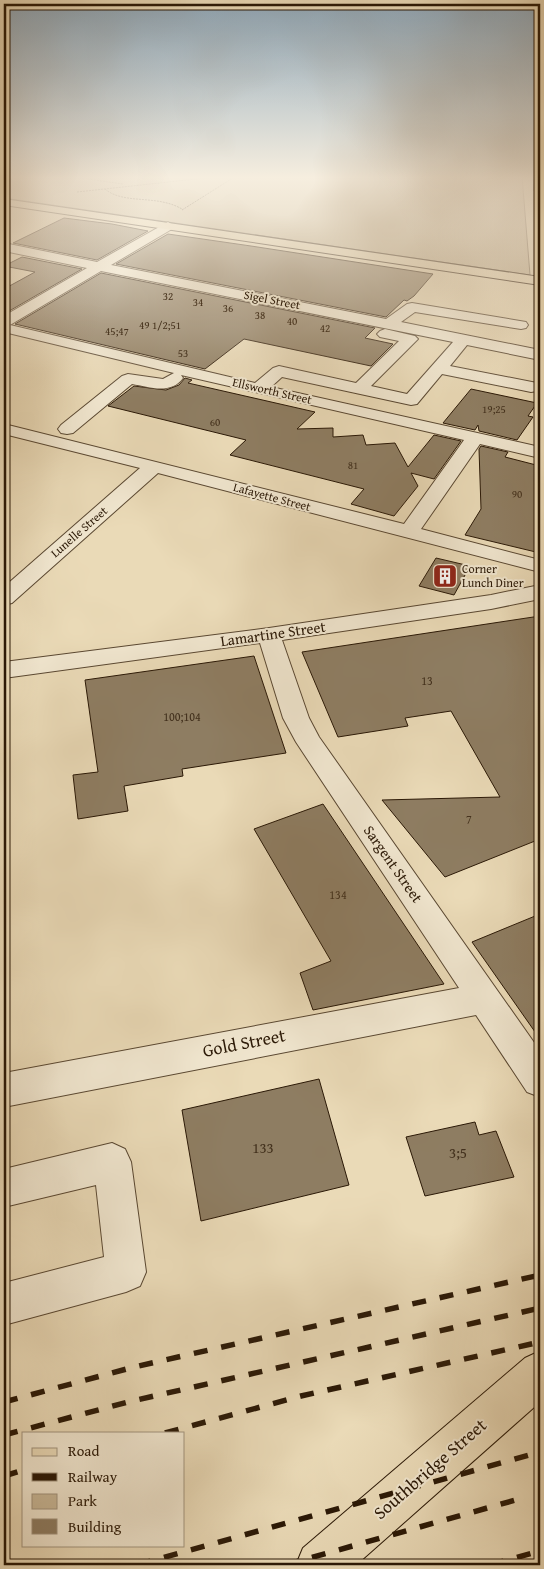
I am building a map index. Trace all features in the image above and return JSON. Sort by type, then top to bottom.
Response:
[{"type":"main road","points":[[325,249],[540,281]]},
{"type":"main road","name":"Southbridge Street","points":[[320,1565],[540,1373]]},
{"type":"street","name":"Sigel Street","points":[[15,249],[540,355]]},
{"type":"street","points":[[4,322],[128,249]]},
{"type":"street","points":[[389,324],[412,307],[521,326]]},
{"type":"street","points":[[349,327],[410,339],[359,389]]},
{"type":"street","name":"Ellsworth Street","points":[[4,328],[540,452]]},
{"type":"street","points":[[259,388],[279,372],[411,400],[464,339]]},
{"type":"street","points":[[403,346],[449,355],[530,379],[438,368]]},
{"type":"street","points":[[67,429],[128,378],[166,384],[185,371]]},
{"type":"street","name":"Lafayette Street","points":[[4,429],[540,566]]},
{"type":"street","points":[[408,533],[475,438]]},
{"type":"street","name":"Lunelle Street","points":[[4,598],[154,466]]},
{"type":"street","name":"Lamartine Street","points":[[4,670],[269,635],[491,602],[540,592]]},
{"type":"street","name":"Sargent Street","points":[[269,635],[302,730],[540,1080]]},
{"type":"street","name":"Gold Street","points":[[4,1090],[485,998]]},
{"type":"street","points":[[4,1188],[112,1162],[126,1272],[4,1304]]},
{"type":"green space","points":[[354,249],[528,249],[530,275]]},
{"type":"building","points":[[44,249],[116,249],[97,260]]},
{"type":"building","points":[[142,249],[272,249],[433,274],[414,296],[407,301],[404,300],[386,317],[116,264]]},
{"type":"building","points":[[22,257],[82,269],[4,314],[4,289],[35,272],[4,266]]},
{"type":"building","points":[[101,273],[375,328],[365,338],[393,344],[371,366],[244,339],[205,369],[15,324]]},
{"type":"building","points":[[185,378],[192,380],[188,383],[315,412],[297,429],[333,428],[333,437],[363,435],[366,445],[395,443],[408,467],[434,435],[461,441],[434,479],[411,473],[418,486],[394,516],[351,504],[364,489],[230,455],[246,440],[108,406],[134,386],[166,390],[179,385]]},
{"type":"building","points":[[471,389],[537,403],[528,416],[533,417],[517,440],[479,431],[478,425],[475,430],[443,423]]},
{"type":"building","points":[[481,446],[508,452],[505,457],[540,466],[540,553],[465,535],[481,509],[479,449]]},
{"type":"building","name":"Corner Lunch Diner","points":[[436,558],[470,566],[454,595],[419,586]]},
{"type":"building","points":[[540,616],[540,839],[445,877],[382,800],[500,797],[451,711],[405,718],[408,726],[338,737],[302,652]]},
{"type":"building","points":[[254,656],[286,753],[182,769],[183,776],[124,786],[128,811],[78,819],[73,775],[98,772],[85,680]]},
{"type":"building","points":[[323,804],[444,984],[313,1010],[300,973],[331,961],[254,829]]},
{"type":"building","points":[[540,914],[540,1039],[472,942]]},
{"type":"building","points":[[319,1079],[349,1185],[201,1221],[182,1110]]},
{"type":"building","points":[[475,1122],[479,1135],[496,1131],[514,1177],[425,1196],[406,1137]]},
{"type":"railway","points":[[4,1402],[134,1367],[540,1275]]},
{"type":"railway","points":[[4,1435],[128,1402],[540,1308]]},
{"type":"railway","points":[[169,1432],[301,1396],[540,1342]]},
{"type":"railway","points":[[137,1565],[540,1452]]},
{"type":"railway","points":[[4,1476],[22,1471]]},
{"type":"railway","points":[[285,1565],[519,1499]]},
{"type":"railway","points":[[490,1565],[540,1551]]},
{"type":"place","name":"Corner Lunch Diner","points":[[445,576]]}]
